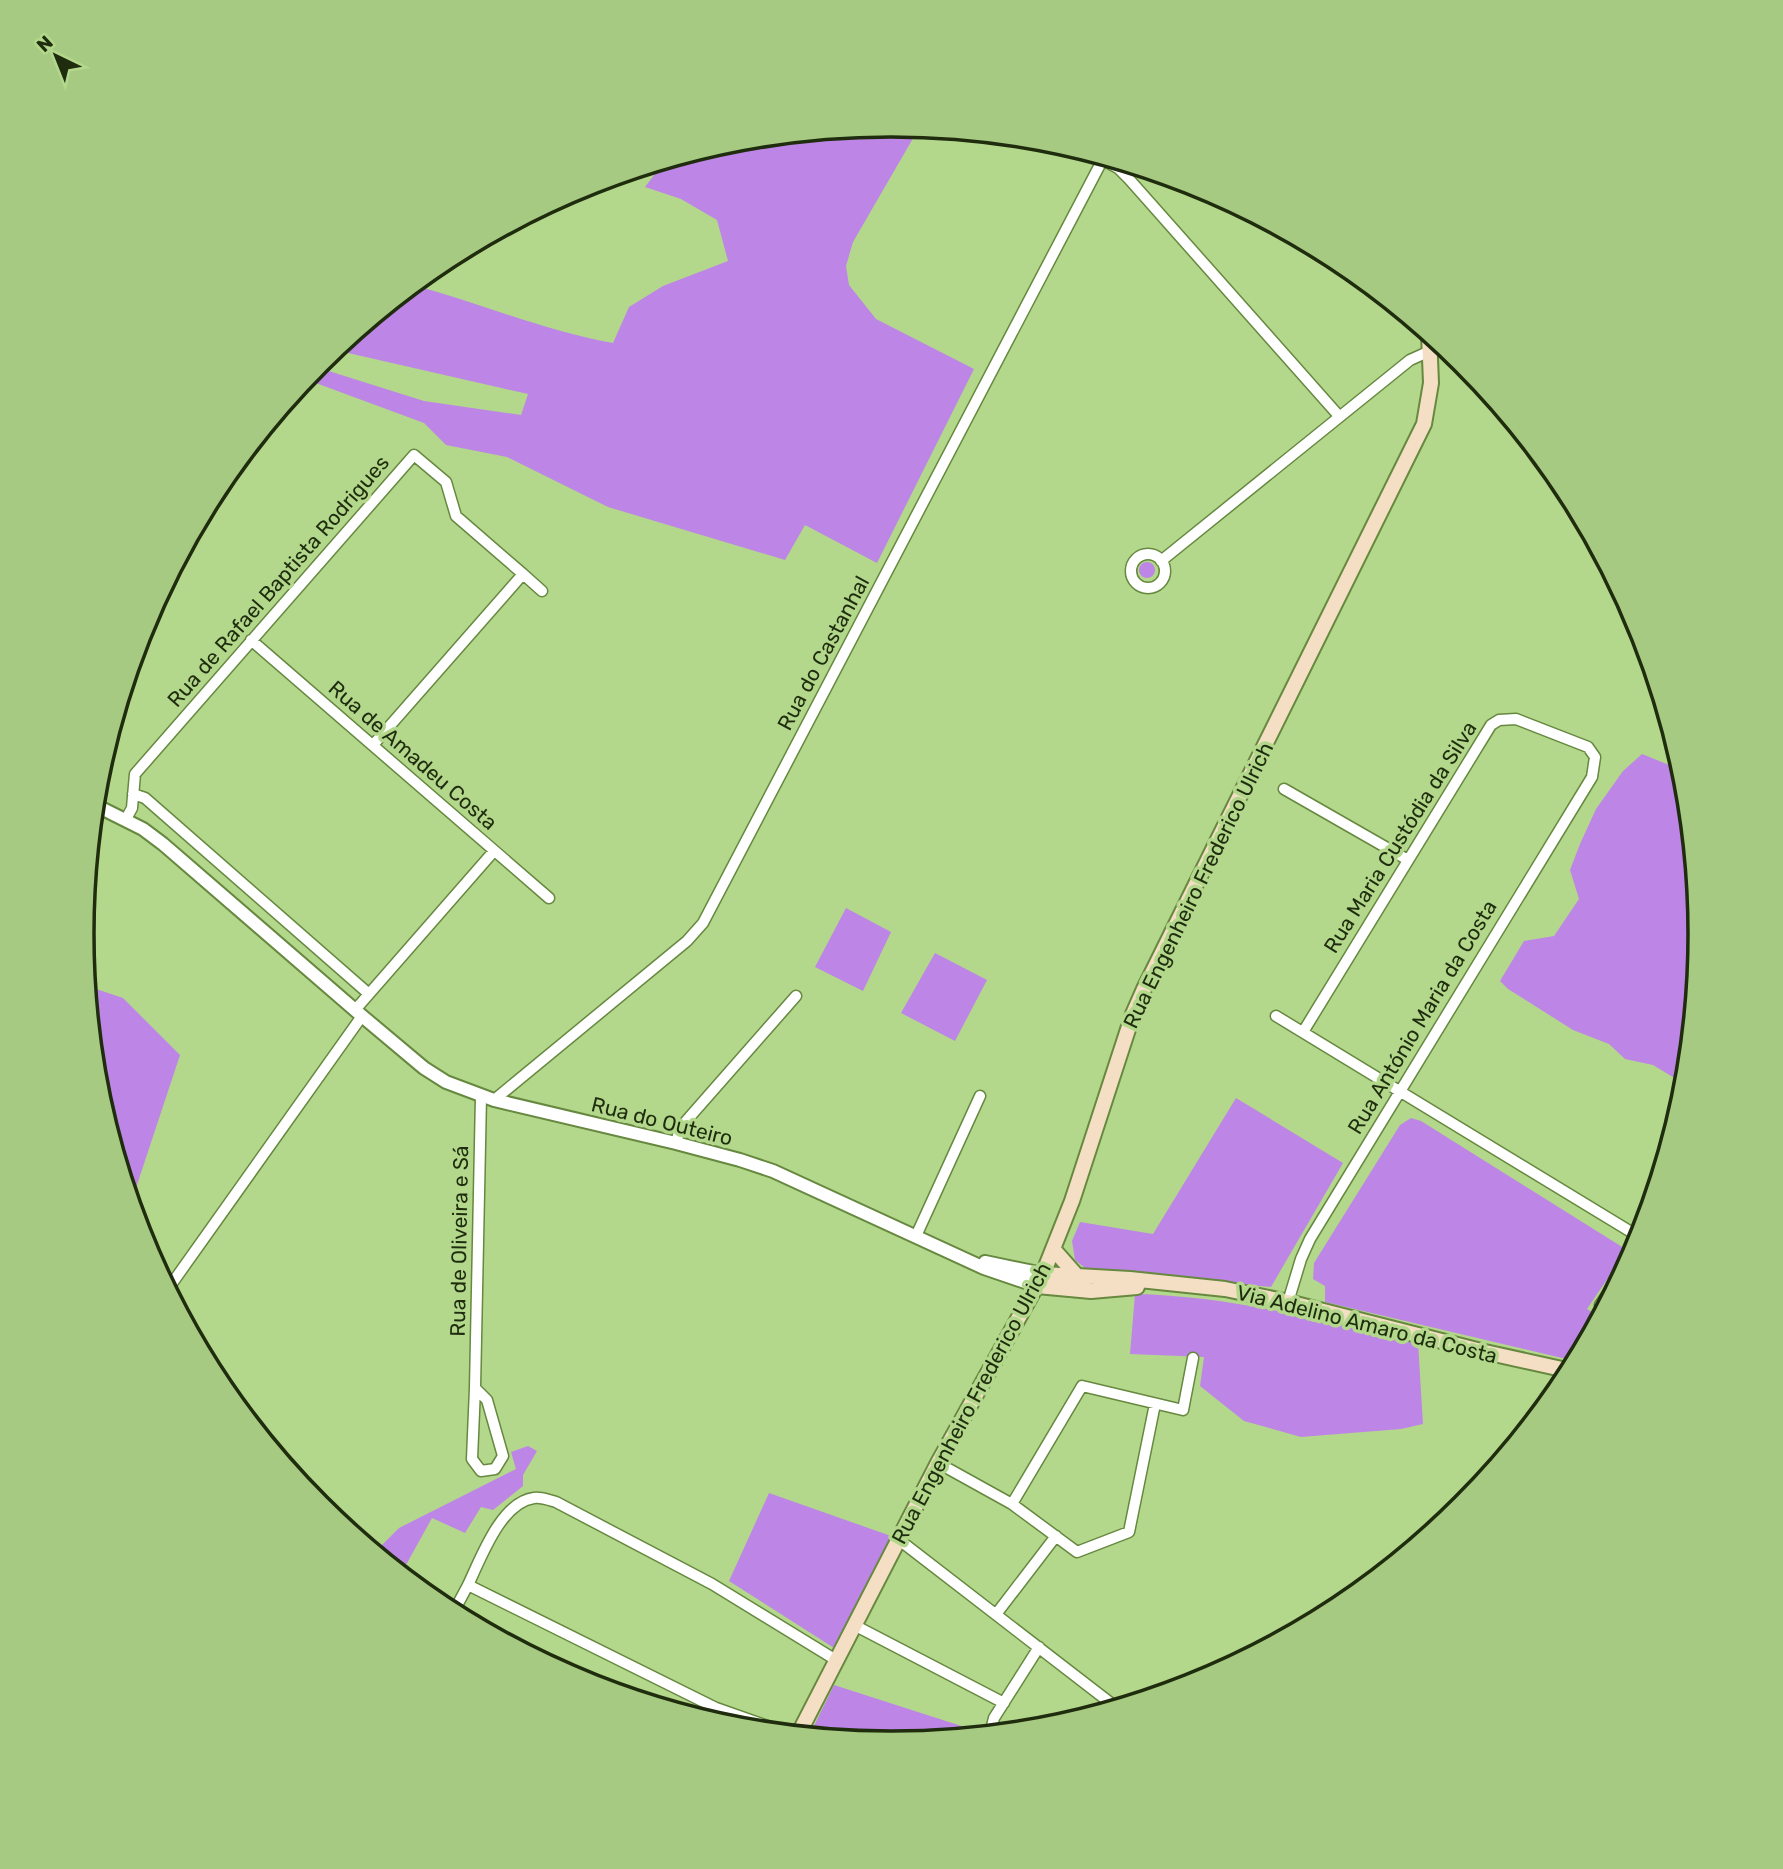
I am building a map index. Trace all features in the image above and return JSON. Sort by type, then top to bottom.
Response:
[{"type":"main road","name":"Rua Engenheiro Frederico Ulrich","points":[[802,1726],[938,1463],[1054,1250],[1133,1014],[1144,989],[1424,424],[1431,383],[1430,347]]},
{"type":"main road","points":[[1054,1250],[1077,1276]]},
{"type":"main road","name":"Via Adelino Amaro da Costa","points":[[1040,1280],[1051,1276],[1077,1276],[1225,1289],[1288,1302],[1485,1352],[1560,1367]]},
{"type":"main road","name":"Via Adelino Amaro da Costa","points":[[1040,1280],[1091,1291],[1162,1284]]},
{"type":"street","name":"Rua do Castanhal","points":[[494,1100],[687,941],[703,923],[1099,165]]},
{"type":"street","points":[[1122,172],[1339,416]]},
{"type":"street","points":[[1161,561],[1410,360],[1430,351]]},
{"type":"street","name":"Rua de Rafael Baptista Rodrigues","points":[[133,794],[135,774],[414,455],[446,482],[456,516],[523,574]]},
{"type":"street","points":[[373,745],[523,574],[542,591]]},
{"type":"street","name":"Rua de Amadeu Costa","points":[[251,640],[549,898]]},
{"type":"street","name":"Rua Maria Custódia da Silva","points":[[1303,1032],[1487,732],[1499,720],[1508,718],[1528,724],[1588,747],[1595,757]]},
{"type":"street","name":"Rua António Maria da Costa","points":[[1288,1302],[1310,1239],[1592,777],[1595,757]]},
{"type":"street","points":[[1284,789],[1408,860]]},
{"type":"street","points":[[126,819],[132,808],[133,794],[145,798],[369,994]]},
{"type":"street","name":"Rua do Outeiro","points":[[105,809],[126,819],[163,844],[424,1068],[446,1083],[494,1100],[740,1160],[772,1171],[984,1268],[1040,1280]]},
{"type":"street","points":[[174,1280],[359,1013],[369,994],[494,851]]},
{"type":"street","points":[[676,1143],[680,1128],[796,996]]},
{"type":"street","points":[[1276,1016],[1631,1232]]},
{"type":"street","name":"Rua de Oliveira e Sá","points":[[475,1388],[488,1400],[503,1456],[495,1469],[481,1471],[472,1459],[481,1096]]},
{"type":"street","points":[[916,1236],[980,1096]]},
{"type":"street","points":[[1012,1504],[1082,1386],[1183,1410],[1193,1358]]},
{"type":"street","points":[[938,1463],[1012,1504],[1077,1552],[1129,1532],[1155,1404]]},
{"type":"street","points":[[458,1603],[494,1532],[507,1513],[523,1501],[536,1497],[556,1502],[712,1584],[836,1660]]},
{"type":"street","points":[[997,1613],[1056,1536]]},
{"type":"street","points":[[898,1539],[1108,1701]]},
{"type":"street","points":[[468,1584],[716,1708],[742,1717]]},
{"type":"street","points":[[854,1626],[1004,1703]]},
{"type":"street","points":[[992,1725],[994,1718],[1039,1647]]},
{"type":"shaded area","points":[[913,138],[853,242],[846,266],[849,285],[876,319],[974,369],[877,563],[805,525],[785,560],[608,507],[507,457],[446,445],[424,423],[316,383],[328,371],[424,401],[521,415],[528,394],[347,353],[425,288],[562,331],[613,343],[629,307],[663,286],[728,261],[717,220],[681,199],[645,187],[655,174],[736,153],[839,139]]},
{"type":"shaded area","points":[[1144,562],[1150,562],[1155,570],[1153,576],[1144,578],[1139,573],[1139,567]]},
{"type":"shaded area","points":[[1642,754],[1670,765],[1682,830],[1687,882],[1687,987],[1675,1078],[1653,1065],[1625,1059],[1609,1044],[1573,1030],[1508,989],[1500,981],[1524,941],[1554,936],[1579,899],[1570,870],[1596,809],[1623,771]]},
{"type":"shaded area","points":[[846,908],[891,932],[863,991],[815,967]]},
{"type":"shaded area","points":[[935,953],[987,980],[955,1041],[901,1013]]},
{"type":"shaded area","points":[[96,989],[123,998],[180,1055],[136,1188],[110,1090]]},
{"type":"shaded area","points":[[1236,1098],[1343,1163],[1271,1287],[1089,1271],[1075,1260],[1072,1241],[1080,1222],[1153,1234]]},
{"type":"shaded area","points":[[1411,1118],[1421,1121],[1624,1248],[1615,1268],[1587,1309],[1593,1313],[1566,1358],[1325,1302],[1325,1286],[1313,1279],[1314,1263],[1400,1125]]},
{"type":"shaded area","points":[[1135,1294],[1207,1299],[1242,1305],[1313,1318],[1418,1343],[1423,1424],[1401,1429],[1301,1437],[1244,1421],[1200,1386],[1204,1357],[1130,1354]]},
{"type":"shaded area","points":[[528,1446],[537,1451],[523,1475],[523,1486],[493,1510],[481,1507],[465,1533],[432,1518],[405,1566],[381,1546],[399,1528],[516,1469],[511,1452]]},
{"type":"shaded area","points":[[769,1493],[891,1536],[834,1648],[729,1581]]},
{"type":"shaded area","points":[[834,1685],[967,1728],[892,1732],[813,1728]]}]
